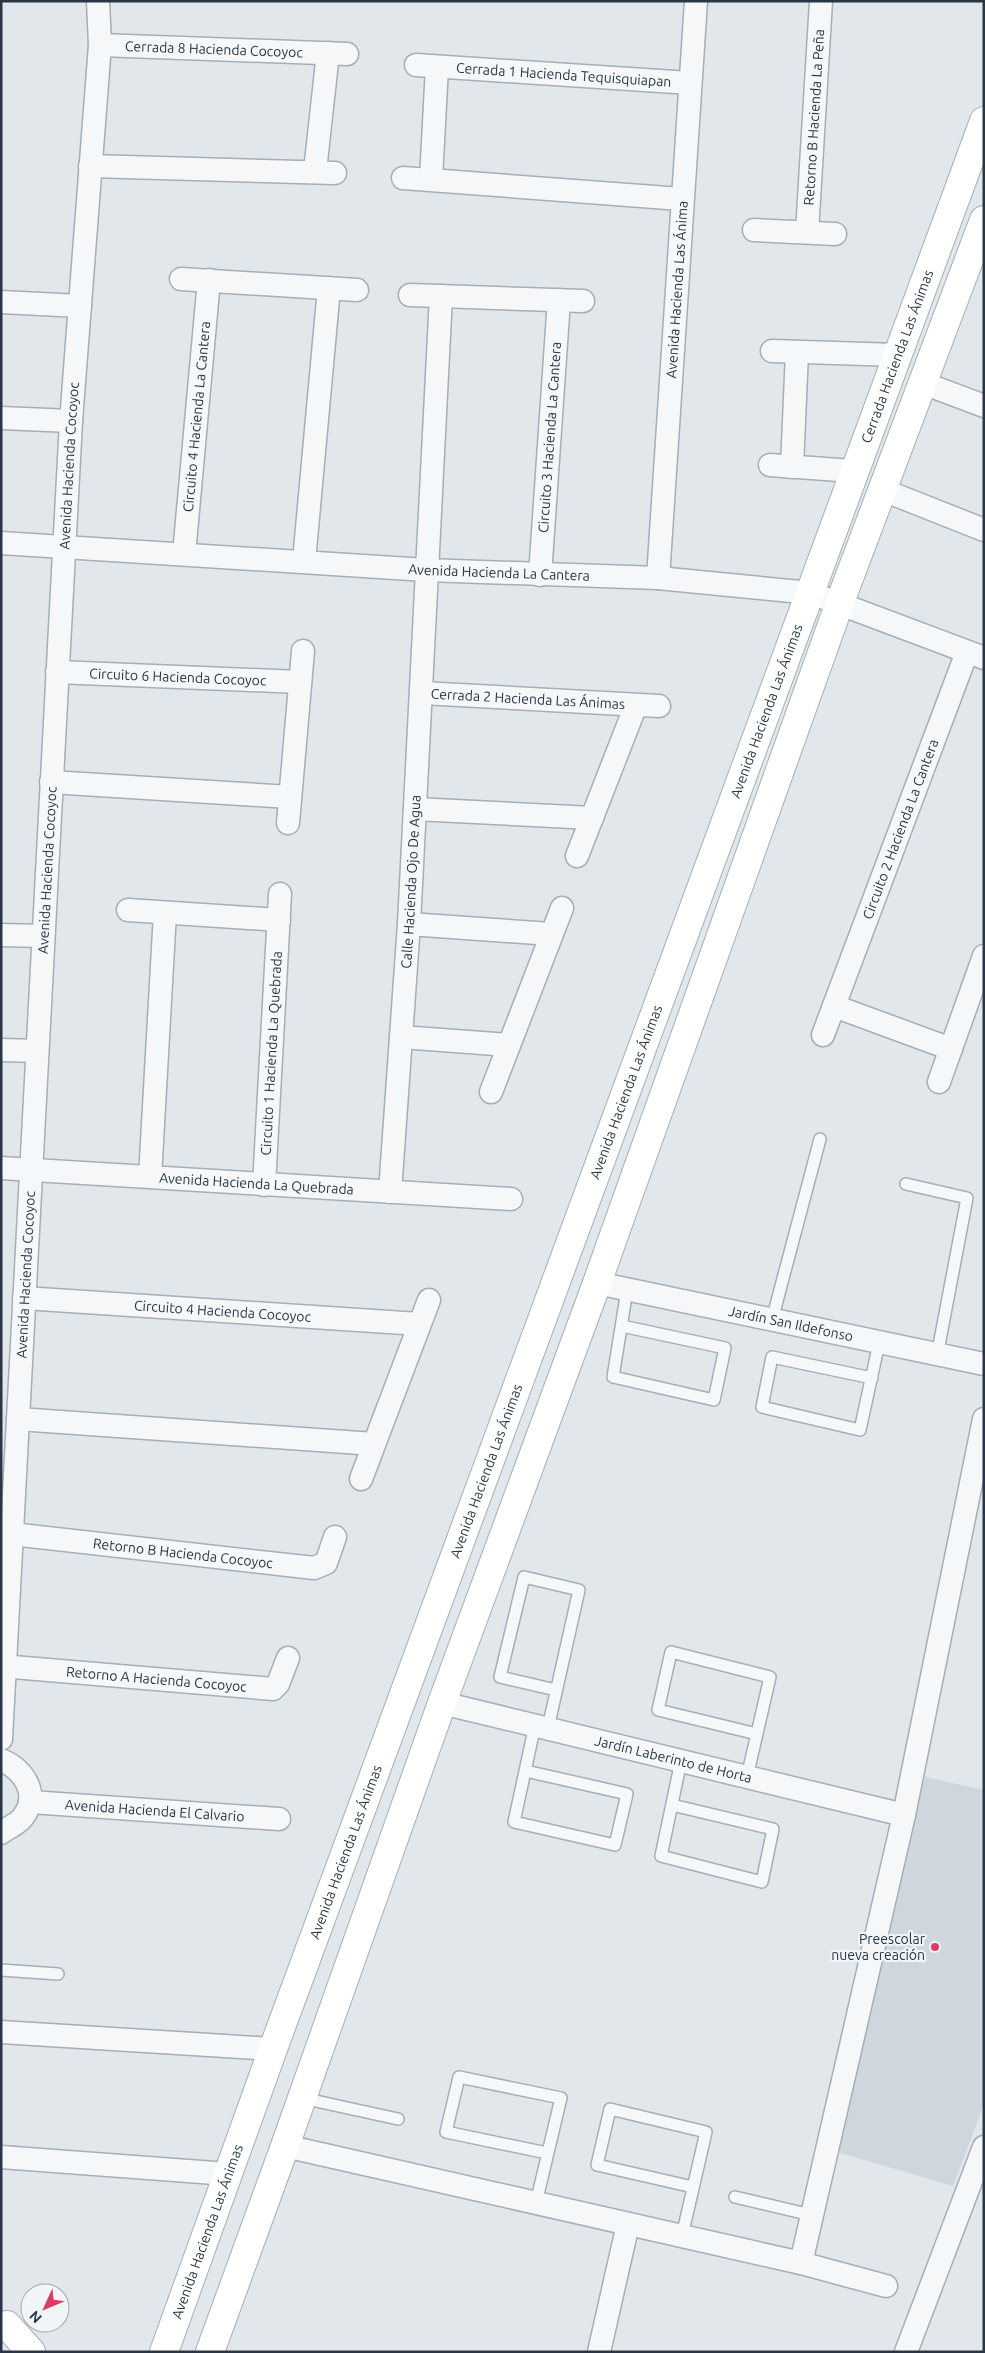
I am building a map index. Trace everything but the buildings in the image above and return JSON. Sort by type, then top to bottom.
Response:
[{"type":"street","name":"Avenida Hacienda Cocoyoc","points":[[1,1739],[6,1559],[12,1534],[71,421],[100,44],[98,1]]},
{"type":"street","name":"Avenida Hacienda Las Ánima","points":[[658,578],[681,199],[696,1]]},
{"type":"street","name":"Retorno B Hacienda La Peña","points":[[807,232],[821,1]]},
{"type":"street","name":"Cerrada 8 Hacienda Cocoyoc","points":[[90,166],[325,172],[337,54],[100,44]]},
{"type":"street","name":"Cerrada 1 Hacienda Tequisquiapan","points":[[431,180],[427,66],[690,82]]},
{"type":"street","name":"Cerrada Hacienda Las Ánimas","points":[[812,593],[853,471],[984,120]]},
{"type":"street","points":[[403,178],[681,199]]},
{"type":"street","points":[[210,2352],[286,2146],[301,2097],[442,1703],[597,1283],[840,602],[984,220]]},
{"type":"street","points":[[754,230],[836,234]]},
{"type":"street","points":[[181,278],[357,290]]},
{"type":"street","name":"Circuito 4 Hacienda La Cantera","points":[[184,554],[209,280]]},
{"type":"street","points":[[304,561],[329,288]]},
{"type":"street","points":[[410,295],[584,301]]},
{"type":"street","points":[[426,570],[441,296]]},
{"type":"street","name":"Circuito 3 Hacienda La Cantera","points":[[540,575],[559,300]]},
{"type":"street","points":[[1,302],[80,306]]},
{"type":"street","points":[[772,351],[897,355]]},
{"type":"street","points":[[797,352],[781,466],[853,471]]},
{"type":"street","points":[[923,382],[984,406]]},
{"type":"street","points":[[1,418],[71,421]]},
{"type":"street","points":[[883,490],[984,530]]},
{"type":"street","name":"Avenida Hacienda La Cantera","points":[[1,544],[304,561],[426,570],[658,578],[812,593],[976,655]]},
{"type":"street","name":"Calle Hacienda Ojo De Agua","points":[[390,1192],[409,924],[422,693],[426,570]]},
{"type":"street","name":"Avenida Hacienda Las Ánimas","points":[[164,2352],[273,2049],[812,593]]},
{"type":"street","points":[[288,823],[303,651]]},
{"type":"street","name":"Circuito 2 Hacienda La Cantera","points":[[823,1035],[976,655]]},
{"type":"street","name":"Circuito 6 Hacienda Cocoyoc","points":[[57,672],[300,682]]},
{"type":"street","name":"Cerrada 2 Hacienda Las Ánimas","points":[[422,693],[659,706]]},
{"type":"street","name":"Cerrada 2 Hacienda Las Ánimas","points":[[577,856],[636,705]]},
{"type":"street","points":[[51,782],[290,797]]},
{"type":"street","points":[[415,808],[592,818]]},
{"type":"street","name":"Circuito 1 Hacienda La Quebrada","points":[[264,1185],[280,894]]},
{"type":"street","points":[[491,1092],[562,908]]},
{"type":"street","points":[[128,910],[279,920]]},
{"type":"street","points":[[150,1178],[165,913]]},
{"type":"street","points":[[409,924],[551,934]]},
{"type":"street","points":[[1,935],[43,936]]},
{"type":"street","points":[[939,1082],[984,956]]},
{"type":"street","points":[[834,1006],[951,1049]]},
{"type":"street","points":[[400,1037],[509,1045]]},
{"type":"street","points":[[1,1050],[37,1051]]},
{"type":"street","name":"Avenida Hacienda La Quebrada","points":[[1,1168],[512,1199]]},
{"type":"street","name":"Jardín San Ildefonso","points":[[597,1283],[937,1356],[984,1364]]},
{"type":"street","name":"Circuito 4 Hacienda Cocoyoc","points":[[24,1298],[419,1324]]},
{"type":"street","points":[[361,1479],[429,1300]]},
{"type":"street","points":[[18,1419],[374,1444]]},
{"type":"street","points":[[800,2263],[904,1815],[984,1420]]},
{"type":"street","name":"Retorno B Hacienda Cocoyoc","points":[[12,1534],[314,1568],[326,1563],[335,1538]]},
{"type":"street","name":"Retorno A Hacienda Cocoyoc","points":[[3,1666],[273,1689],[278,1684],[288,1658]]},
{"type":"street","name":"Jardín Laberinto de Horta","points":[[442,1703],[904,1815]]},
{"type":"street","points":[[1,1760],[14,1765],[24,1775],[30,1788],[30,1802],[25,1816],[14,1826],[1,1832]]},
{"type":"street","name":"Avenida Hacienda El Calvario","points":[[30,1802],[279,1819]]},
{"type":"street","points":[[362,1811],[399,1825]]},
{"type":"street","points":[[1,2032],[273,2049]]},
{"type":"street","points":[[286,2146],[800,2263],[886,2286]]},
{"type":"street","points":[[906,2352],[984,2147]]},
{"type":"street","points":[[1,2157],[228,2174]]},
{"type":"street","points":[[599,2352],[628,2224]]},
{"type":"street","points":[[4,2320],[11,2352]]},
{"type":"street","points":[[4,2320],[32,2352]]},
{"type":"lane","points":[[772,1320],[820,1139]]},
{"type":"lane","points":[[906,1184],[967,1198],[937,1356]]},
{"type":"lane","points":[[622,1326],[725,1348],[714,1400],[613,1377],[627,1290]]},
{"type":"lane","points":[[872,1378],[772,1357],[762,1407],[860,1430],[872,1378],[880,1343]]},
{"type":"lane","points":[[526,1771],[627,1794],[615,1845],[514,1822],[526,1771],[556,1690],[579,1590],[524,1577],[500,1677],[556,1690]]},
{"type":"lane","points":[[747,1777],[757,1734],[770,1677],[671,1652],[658,1710],[757,1734]]},
{"type":"lane","points":[[672,1805],[773,1829],[762,1882],[661,1856],[681,1761]]},
{"type":"lane","points":[[1,1970],[58,1974]]},
{"type":"lane","points":[[536,2203],[561,2098],[460,2077],[446,2132],[547,2153]]},
{"type":"lane","points":[[301,2097],[398,2119]]},
{"type":"lane","points":[[682,2236],[706,2132],[610,2109],[597,2165],[693,2187]]},
{"type":"lane","points":[[734,2197],[811,2215]]},
{"type":"shaded area","name":"Preescolar nueva creación","points":[[925,1777],[984,1790],[984,2104],[953,2186],[837,2152]]},
{"type":"place","name":"Preescolar nueva creación","points":[[935,1947]]}]
